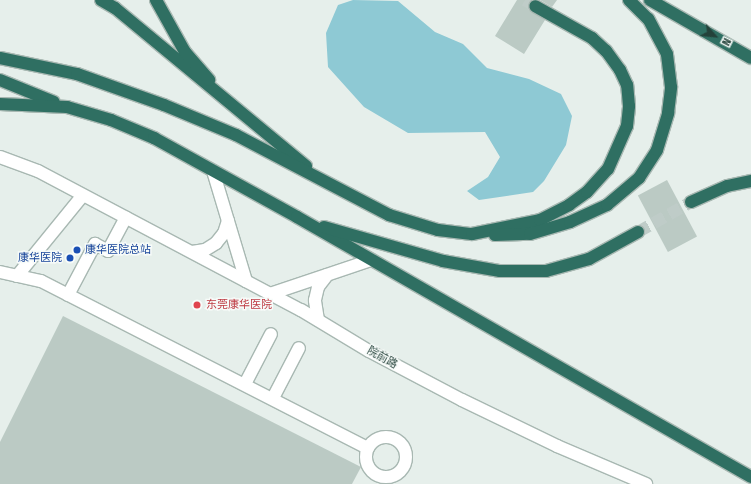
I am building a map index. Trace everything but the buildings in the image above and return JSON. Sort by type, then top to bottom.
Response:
[{"type":"highway","points":[[101,0],[115,8],[231,105],[336,188]]},
{"type":"highway","points":[[156,0],[185,52],[231,105]]},
{"type":"highway","points":[[0,58],[77,74],[164,105],[236,135],[336,188],[416,225],[472,234],[530,234],[570,222],[607,205],[639,178],[657,150],[668,113],[671,87],[667,54],[648,19],[629,0]]},
{"type":"highway","points":[[650,0],[751,58]]},
{"type":"highway","points":[[472,234],[540,220],[569,205],[587,192],[608,169],[627,126],[629,106],[627,85],[620,70],[606,51],[592,38],[535,6]]},
{"type":"highway","points":[[0,80],[67,107],[111,120],[154,138],[297,217],[751,478]]},
{"type":"highway","points":[[0,104],[67,107]]},
{"type":"highway","points":[[691,202],[727,186],[751,181]]},
{"type":"highway","points":[[297,217],[381,245],[443,262],[500,271],[546,271],[589,259],[638,232]]},
{"type":"lane","name":"院前路","points":[[0,156],[19,162],[246,280],[318,320],[369,351],[468,404],[557,446],[646,484]]},
{"type":"lane","points":[[213,171],[246,280]]},
{"type":"lane","points":[[17,276],[83,195]]},
{"type":"lane","points":[[68,295],[95,244],[108,251],[126,217]]},
{"type":"lane","points":[[192,252],[205,250],[216,243],[224,233],[228,221]]},
{"type":"lane","points":[[270,294],[370,260]]},
{"type":"lane","points":[[0,272],[40,281],[274,398],[368,448]]},
{"type":"lane","points":[[318,320],[315,300],[318,287],[326,275]]},
{"type":"lane","points":[[246,384],[271,334]]},
{"type":"lane","points":[[274,398],[299,348]]},
{"type":"water","points":[[353,0],[398,1],[435,32],[463,44],[487,68],[529,79],[561,94],[572,116],[566,145],[544,181],[533,192],[479,200],[467,191],[488,177],[500,157],[485,132],[408,133],[364,107],[328,67],[326,33],[338,5]]},
{"type":"tunnel","points":[[525,0],[535,6]]},
{"type":"tunnel","points":[[638,232],[691,202]]},
{"type":"place","name":"康华医院总站","points":[[77,250]]},
{"type":"place","name":"康华医院","points":[[70,258]]},
{"type":"place","name":"东莞康华医院","points":[[197,305]]}]
